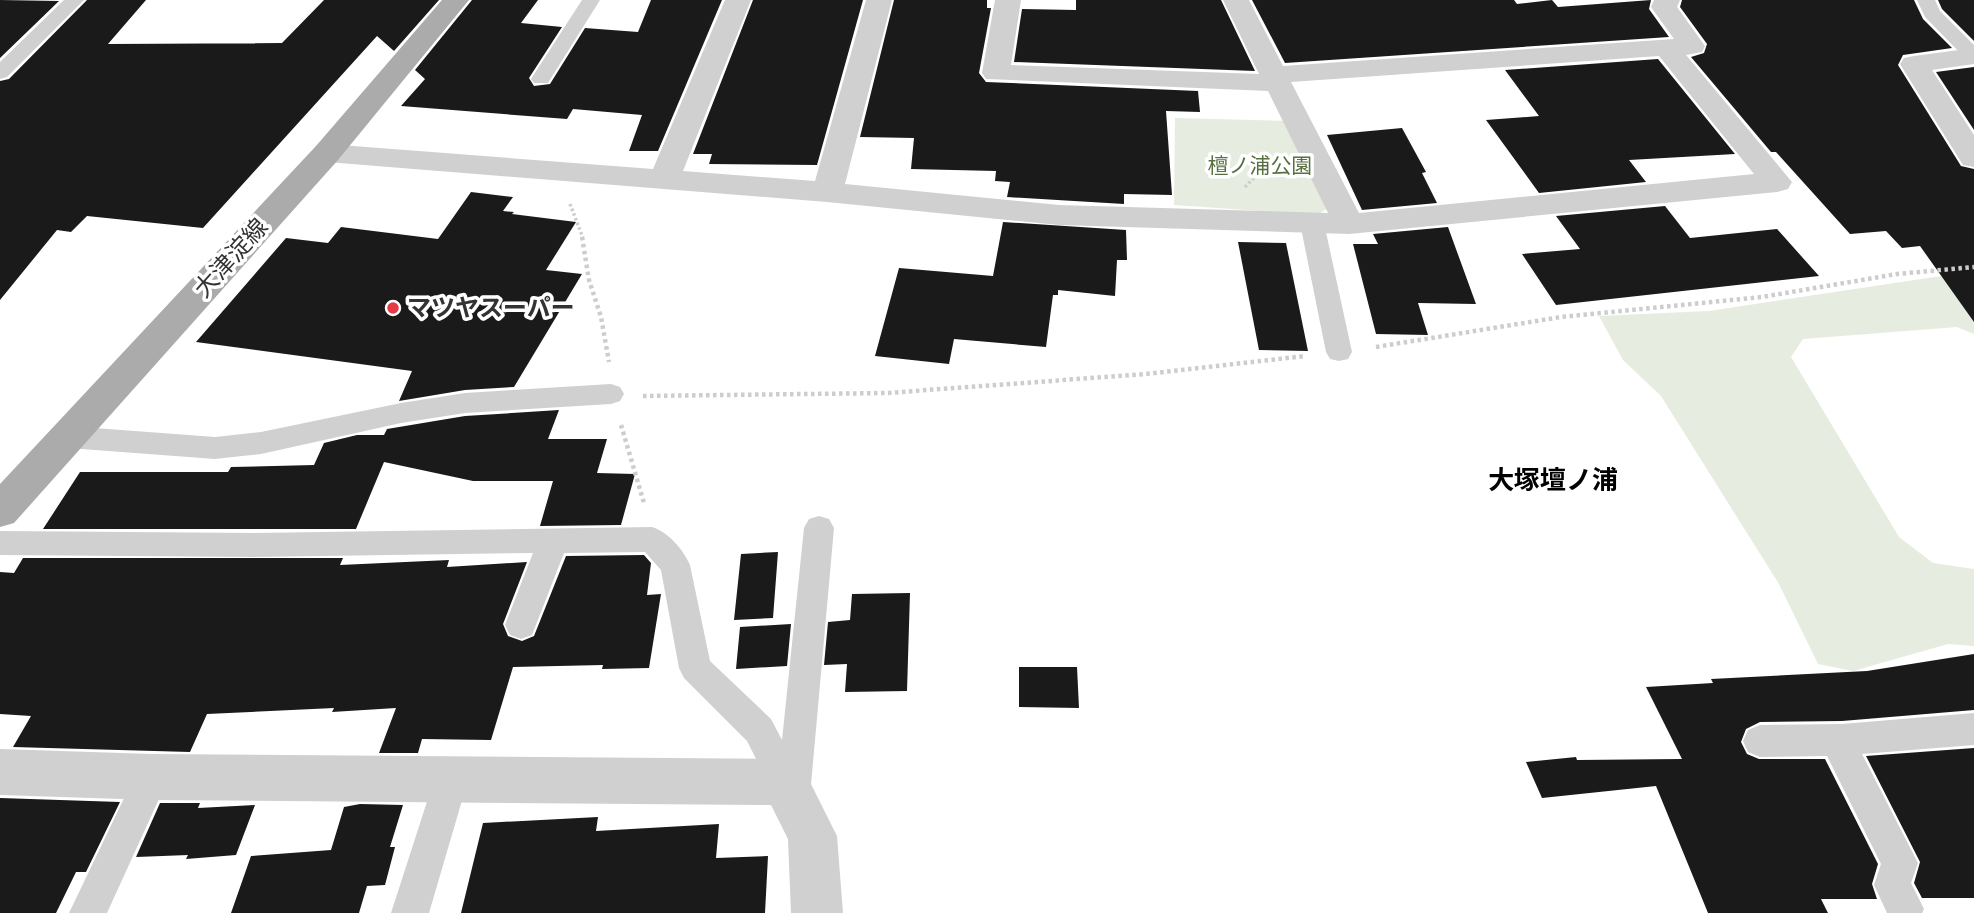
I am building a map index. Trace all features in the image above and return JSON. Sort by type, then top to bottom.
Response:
[{"type":"main road","name":"大津淀線","points":[[0,511],[327,153],[456,0]]},
{"type":"street","points":[[664,179],[738,0]]},
{"type":"street","points":[[827,192],[879,0]]},
{"type":"street","points":[[1008,0],[996,73],[1276,79],[1692,46],[1664,7],[1667,0]]},
{"type":"street","points":[[1236,0],[1349,224]]},
{"type":"street","points":[[327,153],[827,192],[1059,215],[1349,224],[1777,182],[1668,50]]},
{"type":"street","points":[[1974,56],[1914,64],[1974,158]]},
{"type":"street","points":[[0,772],[789,789],[812,836],[817,913]]},
{"type":"lane","points":[[0,73],[75,0]]},
{"type":"lane","points":[[541,79],[591,0]]},
{"type":"lane","points":[[1926,0],[1932,13],[1974,56]]},
{"type":"lane","points":[[1312,223],[1339,352]]},
{"type":"lane","points":[[68,437],[215,448],[261,443],[388,415],[465,403],[611,394]]},
{"type":"lane","points":[[789,789],[819,528]]},
{"type":"lane","points":[[521,625],[553,541]]},
{"type":"lane","points":[[0,543],[254,545],[654,541],[675,565],[695,668],[759,730],[789,789]]},
{"type":"lane","points":[[1760,741],[1836,739],[1974,729]]},
{"type":"lane","points":[[1836,739],[1900,863],[1892,885],[1905,909]]},
{"type":"lane","points":[[88,913],[152,777]]},
{"type":"lane","points":[[410,913],[451,780]]},
{"type":"path","points":[[1237,195],[1283,148],[1310,147]]},
{"type":"path","points":[[558,171],[584,241],[589,281],[601,317],[609,358],[611,394],[654,541]]},
{"type":"path","points":[[611,394],[765,396],[887,393],[1146,374],[1339,352],[1561,317],[1762,297],[1897,274],[1974,267]]},
{"type":"green space","name":"檀ノ浦公園","points":[[1175,118],[1289,121],[1328,208],[1317,215],[1174,205]]},
{"type":"green space","points":[[1948,275],[1974,312],[1974,334],[1957,327],[1803,339],[1791,357],[1899,537],[1933,563],[1974,569],[1974,646],[1948,644],[1853,671],[1818,664],[1779,584],[1661,396],[1623,360],[1599,316],[1709,311]]},
{"type":"building","points":[[0,0],[59,1],[0,58]]},
{"type":"building","points":[[87,0],[146,0],[108,44],[282,43],[324,0],[439,0],[394,51],[377,36],[203,228],[87,216],[71,232],[57,230],[0,300],[0,81],[9,79]]},
{"type":"building","points":[[472,0],[538,0],[521,23],[562,27],[529,78],[534,86],[550,84],[585,28],[638,32],[651,0],[722,0],[658,151],[629,151],[642,115],[573,109],[567,119],[401,106],[425,79],[415,70]]},
{"type":"building","points":[[753,0],[863,0],[817,165],[709,164],[712,154],[693,154]]},
{"type":"building","points":[[894,0],[987,0],[987,8],[991,8],[979,73],[986,82],[1198,91],[1200,112],[1166,111],[1172,195],[1124,194],[1124,204],[1007,197],[1010,182],[995,181],[996,171],[911,169],[914,138],[860,137]]},
{"type":"building","points":[[1076,0],[1221,0],[1255,71],[1014,62],[1022,9],[1076,10]]},
{"type":"building","points":[[1252,0],[1514,0],[1517,4],[1552,0],[1558,7],[1651,0],[1649,9],[1669,37],[1285,63]]},
{"type":"building","points":[[1682,0],[1914,0],[1923,19],[1952,48],[1903,55],[1898,65],[1961,166],[1974,169],[1974,322],[1920,246],[1902,248],[1886,231],[1850,234],[1776,152],[1771,152],[1691,57],[1704,53],[1707,44],[1680,7]]},
{"type":"building","points":[[1938,0],[1974,0],[1974,41],[1942,9]]},
{"type":"building","points":[[1658,59],[1735,154],[1629,160],[1646,182],[1539,193],[1486,120],[1539,116],[1505,70]]},
{"type":"building","points":[[1974,67],[1974,130],[1936,72]]},
{"type":"building","points":[[1402,128],[1426,172],[1422,173],[1437,203],[1362,210],[1327,135]]},
{"type":"building","name":"マツヤスーパー","points":[[471,192],[513,197],[503,211],[514,212],[512,214],[576,222],[546,270],[582,274],[514,387],[465,390],[399,401],[412,371],[196,342],[286,238],[328,243],[341,227],[438,239]]},
{"type":"building","points":[[1665,206],[1690,238],[1777,229],[1819,276],[1556,305],[1522,254],[1580,249],[1556,216]]},
{"type":"building","points":[[1003,222],[1126,230],[1127,260],[1117,260],[1115,296],[1058,290],[1058,295],[1053,295],[1046,347],[954,339],[949,364],[875,356],[899,268],[993,276]]},
{"type":"building","points":[[1448,227],[1476,304],[1418,303],[1428,335],[1376,334],[1353,244],[1378,244],[1373,234]]},
{"type":"building","points":[[1238,242],[1286,243],[1308,351],[1259,350]]},
{"type":"building","points":[[559,410],[548,439],[607,439],[597,473],[635,474],[621,525],[540,526],[553,481],[473,481],[384,462],[356,529],[43,529],[80,472],[228,472],[231,467],[314,465],[324,443],[357,435],[384,435],[387,429],[465,416]]},
{"type":"building","points":[[778,552],[773,618],[734,620],[741,554]]},
{"type":"building","points":[[644,555],[651,563],[647,595],[661,594],[649,668],[602,669],[603,665],[513,667],[491,740],[422,739],[418,753],[379,753],[396,708],[332,712],[334,708],[207,714],[190,752],[13,747],[31,716],[0,714],[0,572],[14,573],[23,558],[343,558],[340,565],[449,560],[447,567],[527,562],[503,624],[508,636],[522,641],[534,636],[566,556]]},
{"type":"building","points":[[910,593],[907,691],[845,692],[847,664],[824,665],[828,622],[850,620],[852,594]]},
{"type":"building","points":[[791,624],[787,666],[736,669],[740,627]]},
{"type":"building","points":[[1974,654],[1974,710],[1842,721],[1760,722],[1746,729],[1741,742],[1747,754],[1759,759],[1825,759],[1878,864],[1872,884],[1877,899],[1821,899],[1828,913],[1708,913],[1656,786],[1542,798],[1526,762],[1576,757],[1577,760],[1682,759],[1646,687],[1713,683],[1711,679],[1867,671]]},
{"type":"building","points":[[1019,667],[1077,667],[1079,708],[1019,707]]},
{"type":"building","points":[[1974,748],[1974,898],[1922,898],[1914,883],[1920,862],[1866,756]]},
{"type":"building","points":[[0,798],[120,802],[86,872],[76,872],[56,913],[0,913]]},
{"type":"building","points":[[160,803],[200,803],[198,808],[255,805],[236,855],[186,859],[188,855],[136,857]]},
{"type":"building","points":[[360,804],[403,805],[390,847],[395,847],[385,885],[367,886],[359,913],[231,913],[251,856],[331,850],[344,807]]},
{"type":"building","points":[[598,817],[596,831],[719,824],[716,858],[768,856],[765,913],[461,913],[483,823]]},
{"type":"place","name":"マツヤスーパー","points":[[393,308]]},
{"type":"district","name":"大塚壇ノ浦","points":[[1553,480]]}]
